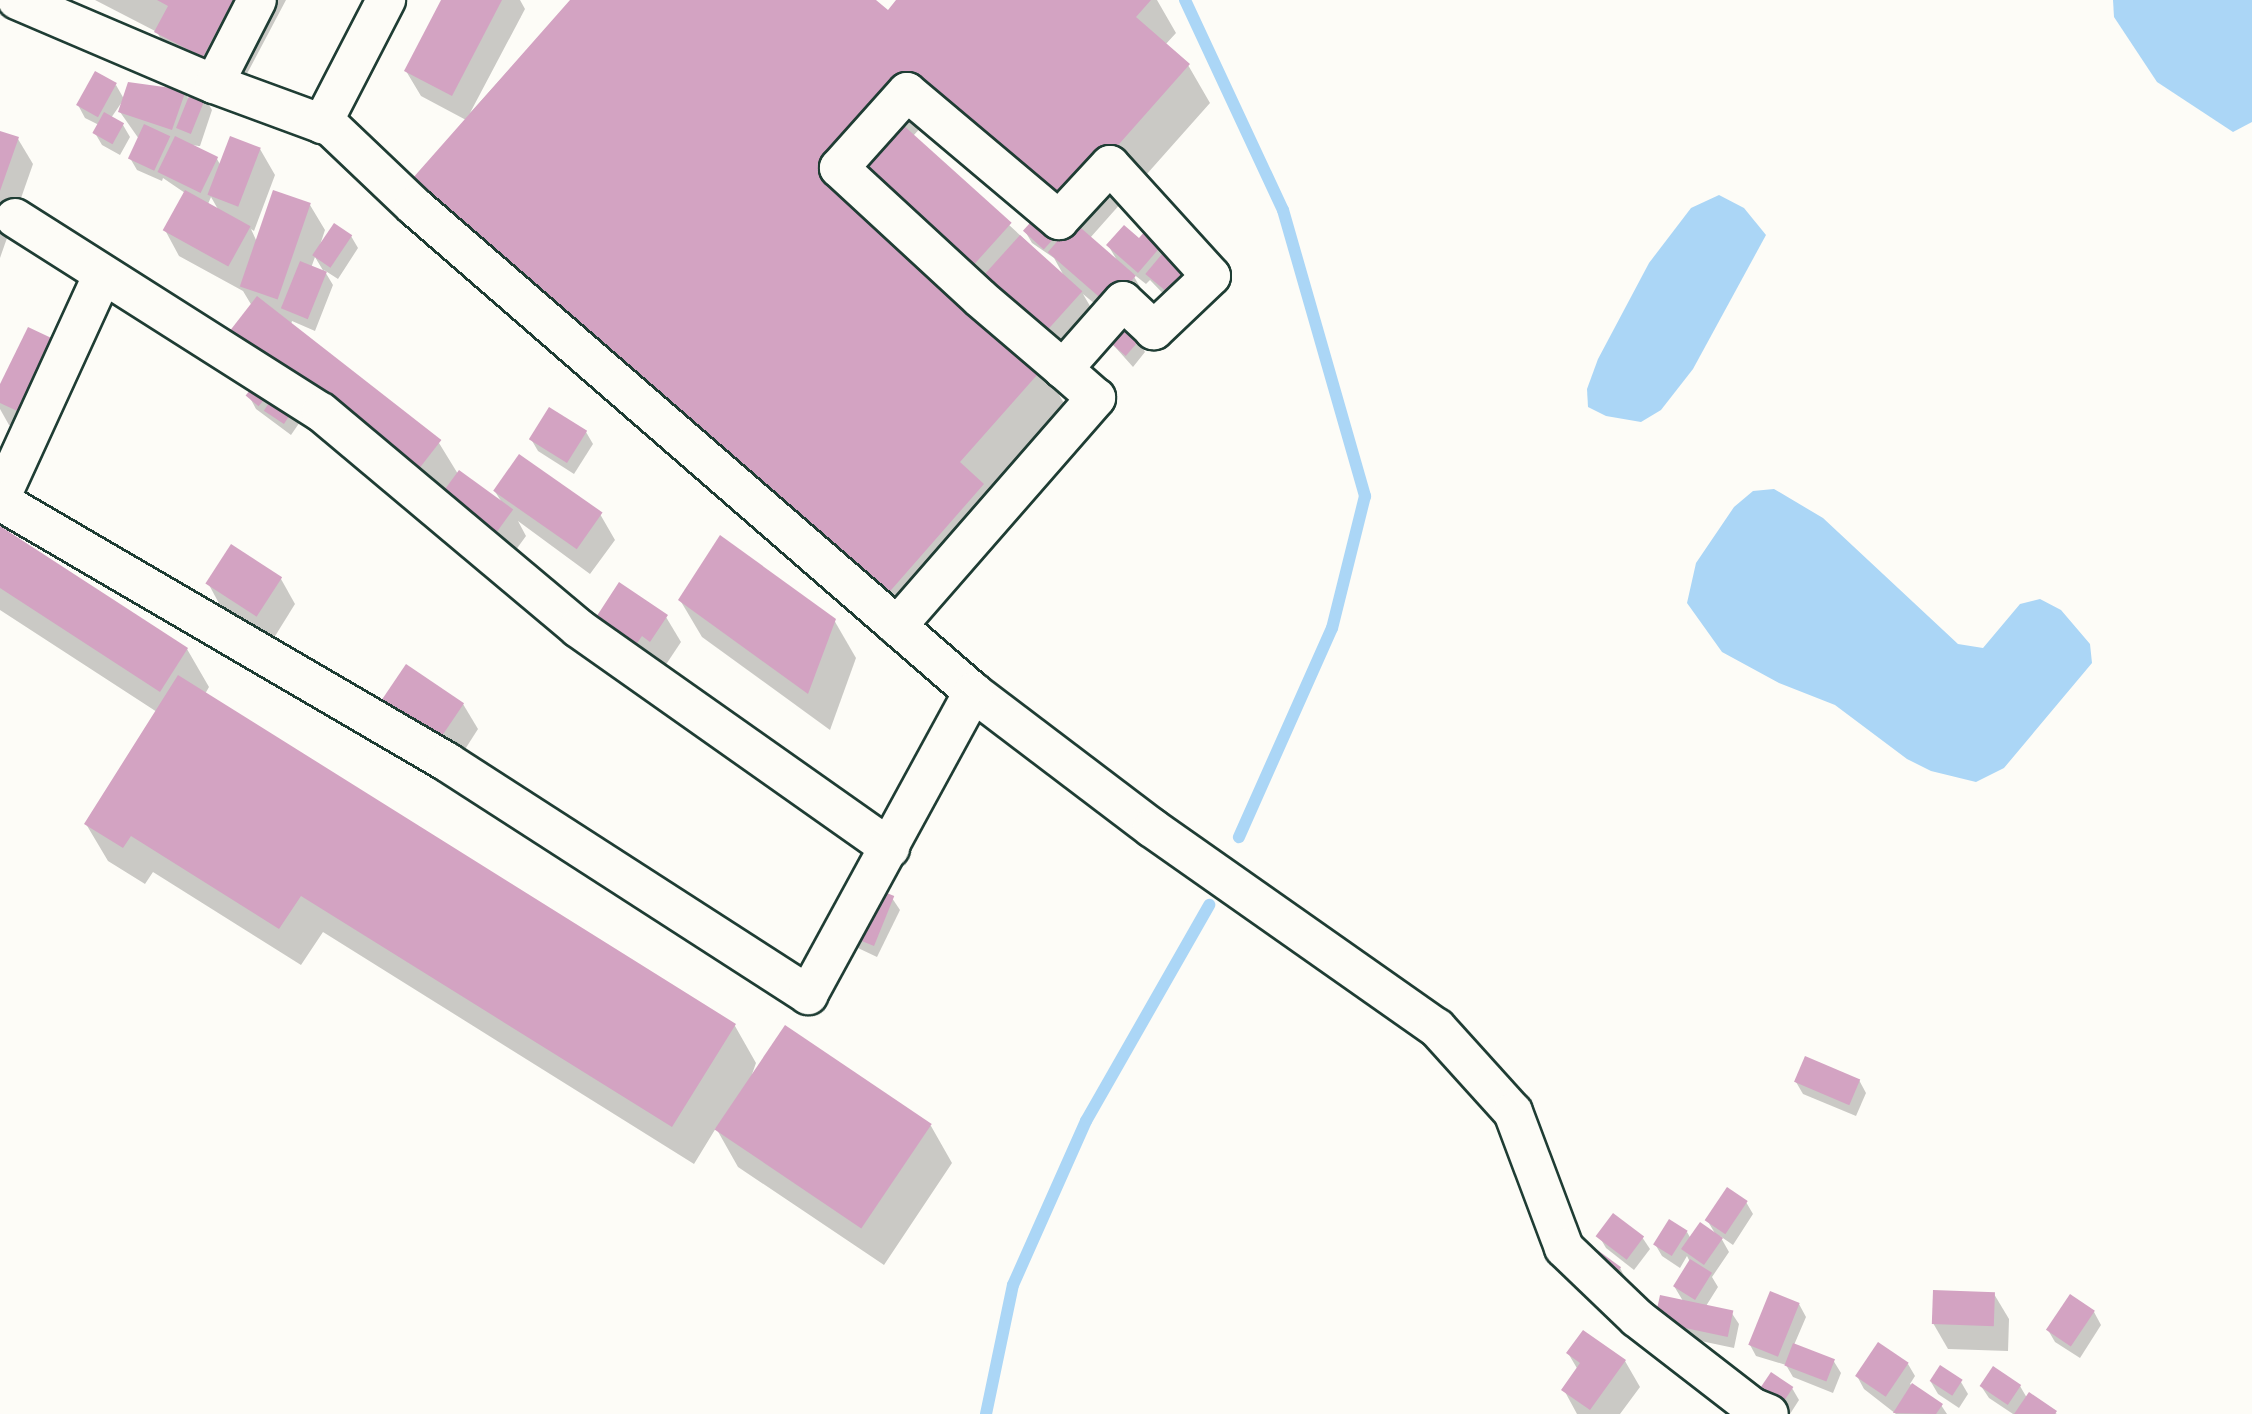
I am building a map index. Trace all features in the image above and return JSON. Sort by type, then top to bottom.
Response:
[{"type":"street","points":[[0,15],[4,0]]},
{"type":"street","points":[[18,0],[214,84],[331,127],[414,206],[973,692],[1152,828],[1437,1028],[1513,1112],[1564,1248],[1637,1318],[1752,1407],[1769,1414]]},
{"type":"street","points":[[214,84],[257,0]]},
{"type":"street","points":[[322,124],[386,0]]},
{"type":"street","points":[[897,626],[1097,398],[1063,369],[839,168],[907,92],[1059,220],[1110,165],[1211,276],[1154,330],[1123,301],[1063,369]]},
{"type":"street","points":[[15,219],[321,412],[578,628],[890,848]]},
{"type":"street","points":[[103,274],[0,500],[447,762],[808,995],[973,692]]},
{"type":"water","points":[[2113,0],[2252,0],[2252,122],[2233,132],[2157,82],[2114,17]]},
{"type":"water","points":[[1719,195],[1744,208],[1766,235],[1693,369],[1661,410],[1641,422],[1606,416],[1588,407],[1587,389],[1598,359],[1649,263],[1691,208]]},
{"type":"water","points":[[1774,489],[1823,518],[1958,644],[1983,648],[2020,604],[2040,599],[2061,610],[2090,644],[2092,663],[2004,768],[1976,782],[1931,771],[1907,759],[1835,705],[1779,683],[1722,652],[1687,603],[1696,563],[1734,507],[1753,491]]},
{"type":"building","points":[[157,0],[233,0],[203,57],[154,32],[168,6]]},
{"type":"building","points":[[441,0],[502,0],[452,96],[404,71]]},
{"type":"building","points":[[570,0],[876,0],[888,10],[896,0],[1151,0],[1136,17],[1190,64],[1066,204],[915,72],[827,173],[1045,366],[960,462],[984,484],[885,597],[412,179]]},
{"type":"building","points":[[95,71],[117,83],[98,117],[76,105]]},
{"type":"building","points":[[128,82],[186,90],[172,130],[118,112]]},
{"type":"building","points":[[191,91],[206,97],[191,134],[176,128]]},
{"type":"building","points":[[104,112],[124,123],[112,144],[92,133]]},
{"type":"building","points":[[892,115],[1012,223],[969,270],[850,162]]},
{"type":"building","points":[[144,124],[170,136],[154,171],[128,158]]},
{"type":"building","points":[[0,131],[19,137],[0,191]]},
{"type":"building","points":[[175,136],[218,157],[201,193],[157,172]]},
{"type":"building","points":[[230,136],[261,148],[238,207],[207,195]]},
{"type":"building","points":[[185,190],[251,226],[228,267],[163,230]]},
{"type":"building","points":[[273,190],[311,203],[278,299],[240,286]]},
{"type":"building","points":[[1039,213],[1060,232],[1044,250],[1023,231]]},
{"type":"building","points":[[1074,222],[1136,276],[1110,306],[1048,252]]},
{"type":"building","points":[[334,223],[352,235],[330,268],[312,255]]},
{"type":"building","points":[[1124,225],[1139,238],[1145,231],[1162,245],[1138,273],[1106,245]]},
{"type":"building","points":[[1020,235],[1082,291],[1036,342],[974,286]]},
{"type":"building","points":[[1162,254],[1186,274],[1169,294],[1145,274]]},
{"type":"building","points":[[300,261],[327,272],[308,319],[281,308]]},
{"type":"building","points":[[257,296],[441,440],[415,474],[231,330]]},
{"type":"building","points":[[1119,321],[1140,339],[1126,356],[1105,338]]},
{"type":"building","points":[[28,327],[62,343],[26,415],[0,403],[0,384]]},
{"type":"building","points":[[261,377],[274,388],[259,406],[246,395]]},
{"type":"building","points":[[278,389],[298,402],[284,424],[264,411]]},
{"type":"building","points":[[549,407],[587,431],[567,463],[529,439]]},
{"type":"building","points":[[519,454],[603,513],[577,549],[493,491]]},
{"type":"building","points":[[459,470],[513,509],[490,542],[435,502]]},
{"type":"building","points":[[0,526],[188,648],[160,692],[0,588]]},
{"type":"building","points":[[720,535],[836,619],[808,694],[678,600]]},
{"type":"building","points":[[231,544],[282,577],[257,617],[205,583]]},
{"type":"building","points":[[619,582],[668,615],[650,642],[642,636],[631,652],[591,625]]},
{"type":"building","points":[[406,664],[464,703],[439,740],[381,701]]},
{"type":"building","points":[[178,675],[736,1024],[672,1127],[301,896],[279,929],[131,836],[123,848],[84,824]]},
{"type":"building","points":[[872,887],[894,896],[874,946],[852,937]]},
{"type":"building","points":[[785,1025],[932,1124],[861,1228],[715,1129]]},
{"type":"building","points":[[1805,1056],[1860,1079],[1849,1105],[1794,1082]]},
{"type":"building","points":[[1727,1187],[1748,1201],[1725,1234],[1705,1220]]},
{"type":"building","points":[[1613,1213],[1644,1236],[1627,1260],[1596,1236]]},
{"type":"building","points":[[1669,1219],[1688,1231],[1672,1256],[1653,1244]]},
{"type":"building","points":[[1700,1222],[1723,1238],[1704,1265],[1681,1249]]},
{"type":"building","points":[[1596,1249],[1621,1267],[1609,1284],[1584,1266]]},
{"type":"building","points":[[1690,1259],[1712,1273],[1695,1300],[1673,1286]]},
{"type":"building","points":[[1933,1290],[1995,1292],[1994,1326],[1932,1324]]},
{"type":"building","points":[[1770,1291],[1800,1303],[1778,1357],[1748,1345]]},
{"type":"building","points":[[2070,1294],[2095,1311],[2071,1346],[2046,1330]]},
{"type":"building","points":[[1660,1295],[1733,1311],[1728,1337],[1654,1321]]},
{"type":"building","points":[[1583,1330],[1626,1360],[1590,1410],[1561,1390],[1580,1363],[1566,1353]]},
{"type":"building","points":[[1878,1342],[1909,1363],[1886,1397],[1855,1376]]},
{"type":"building","points":[[1793,1343],[1835,1359],[1826,1382],[1784,1365]]},
{"type":"building","points":[[1940,1365],[1963,1380],[1952,1396],[1930,1381]]},
{"type":"building","points":[[1993,1366],[2021,1385],[2008,1405],[1980,1386]]},
{"type":"building","points":[[1771,1372],[1793,1387],[1779,1408],[1757,1393]]},
{"type":"building","points":[[1912,1383],[1943,1404],[1936,1414],[1893,1413]]},
{"type":"building","points":[[2029,1392],[2057,1411],[2055,1414],[2014,1414]]},
{"type":"waterway","points":[[1185,0],[1283,210],[1365,496],[1332,628],[1239,837]]},
{"type":"waterway","points":[[986,1414],[1013,1285],[1086,1121],[1209,905]]}]
